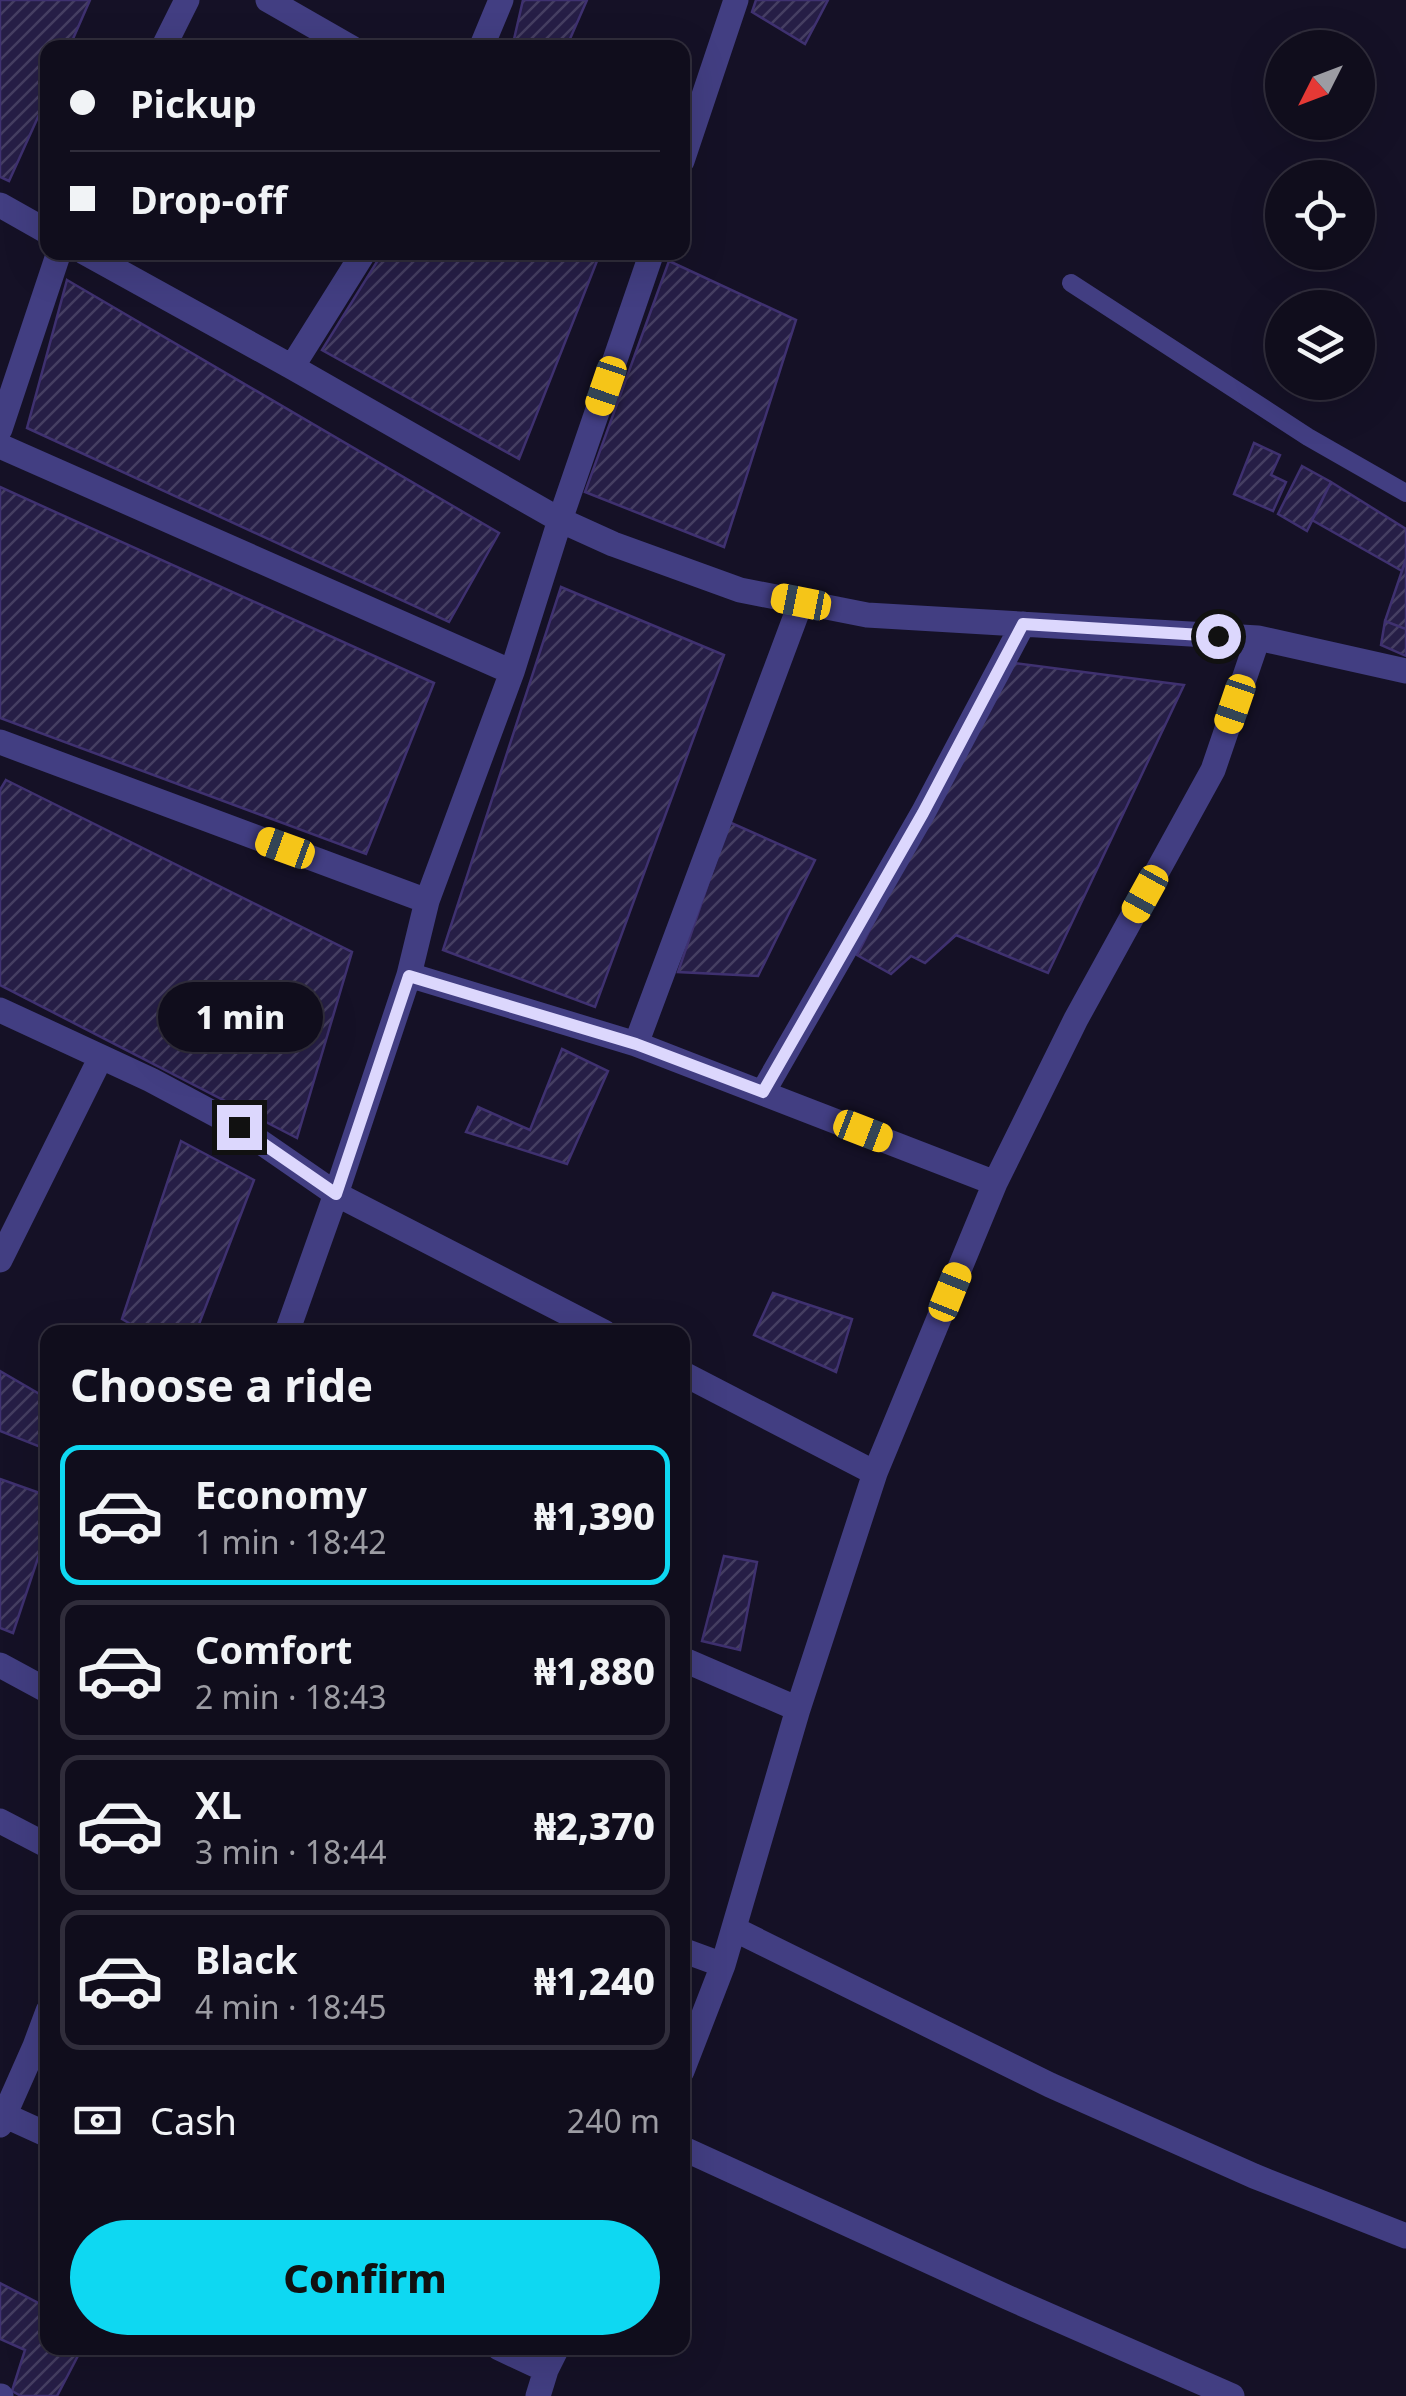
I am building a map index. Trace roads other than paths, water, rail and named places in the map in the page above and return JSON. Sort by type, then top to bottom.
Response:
[{"type":"street","points":[[167,40],[187,0]]},
{"type":"street","points":[[268,0],[338,40]]},
{"type":"street","points":[[484,40],[501,0]]},
{"type":"street","points":[[690,137],[736,0]]},
{"type":"street","points":[[0,206],[40,228]]},
{"type":"street","points":[[0,429],[56,260]]},
{"type":"street","points":[[98,260],[560,520],[740,590],[868,615],[1258,638],[1406,671]]},
{"type":"street","points":[[292,367],[359,260]]},
{"type":"street","points":[[289,1325],[409,976],[427,901],[512,672],[649,260]]},
{"type":"street","points":[[0,446],[512,672]]},
{"type":"street","points":[[636,1044],[801,602]]},
{"type":"street","points":[[763,1092],[923,813],[1023,624]]},
{"type":"street","points":[[690,2050],[723,1965],[798,1709],[875,1473],[996,1183],[1076,1019],[1213,770],[1258,638]]},
{"type":"street","points":[[0,742],[427,901]]},
{"type":"street","points":[[409,976],[636,1044],[996,1183]]},
{"type":"street","points":[[0,1010],[151,1080],[239,1127],[336,1194],[590,1325]]},
{"type":"street","points":[[0,1260],[101,1057]]},
{"type":"street","points":[[690,1377],[875,1473]]},
{"type":"street","points":[[690,1662],[798,1709]]},
{"type":"street","points":[[0,1665],[40,1687]]},
{"type":"street","points":[[0,1821],[40,1842]]},
{"type":"street","points":[[734,1928],[1050,2085],[1254,2176],[1406,2236]]},
{"type":"street","points":[[690,1953],[723,1965]]},
{"type":"street","points":[[40,2033],[2,2120],[40,2133]]},
{"type":"street","points":[[690,2152],[1232,2396]]},
{"type":"street","points":[[538,2396],[552,2358]]},
{"type":"lane","points":[[1071,282],[1308,437],[1406,492]]}]
